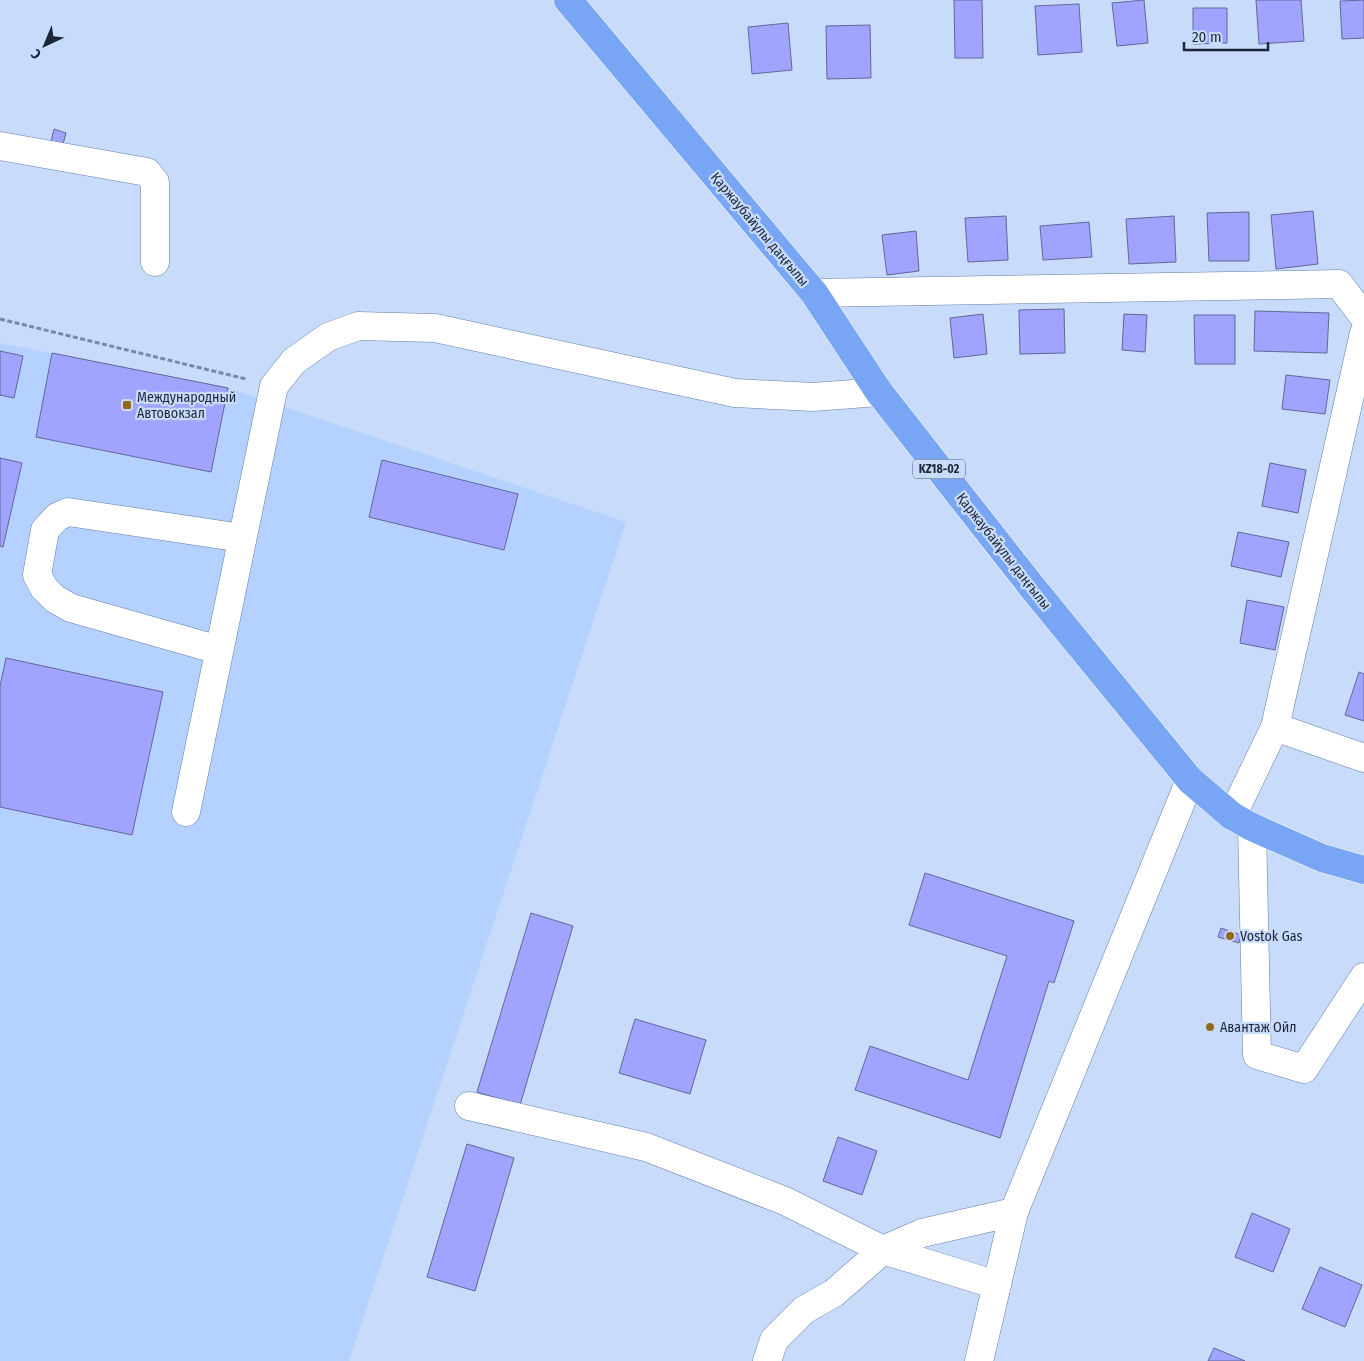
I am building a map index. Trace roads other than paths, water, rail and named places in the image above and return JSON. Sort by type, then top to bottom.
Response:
[{"type":"highway","name":"Қаржаубайұлы даңғылы","points":[[568,0],[814,293],[879,392],[1032,587],[1190,780],[1242,822],[1322,858],[1364,870]]},
{"type":"street","points":[[0,146],[148,172],[155,182],[155,262]]},
{"type":"street","points":[[814,293],[1339,284],[1364,317]]},
{"type":"street","points":[[186,812],[274,386],[294,361],[328,337],[358,326],[436,328],[735,392],[813,397],[879,392]]},
{"type":"street","points":[[1364,333],[1274,727],[1242,822],[1257,1055],[1304,1069],[1364,977]]},
{"type":"street","points":[[219,650],[71,608],[56,598],[44,588],[37,575],[45,530],[57,517],[68,512],[242,538]]},
{"type":"street","points":[[1274,727],[1364,758]]},
{"type":"street","points":[[979,1361],[1014,1212],[1190,780]]},
{"type":"street","points":[[469,1106],[646,1147],[785,1200],[883,1250],[997,1285]]},
{"type":"street","points":[[767,1361],[774,1340],[804,1310],[834,1293],[883,1250],[922,1232],[1014,1212]]},
{"type":"place","name":"Международный Автовокзал","points":[[127,405]]},
{"type":"place","name":"Vostok Gas","points":[[1230,936]]},
{"type":"place","name":"Авантаж Ойл","points":[[1210,1027]]}]
